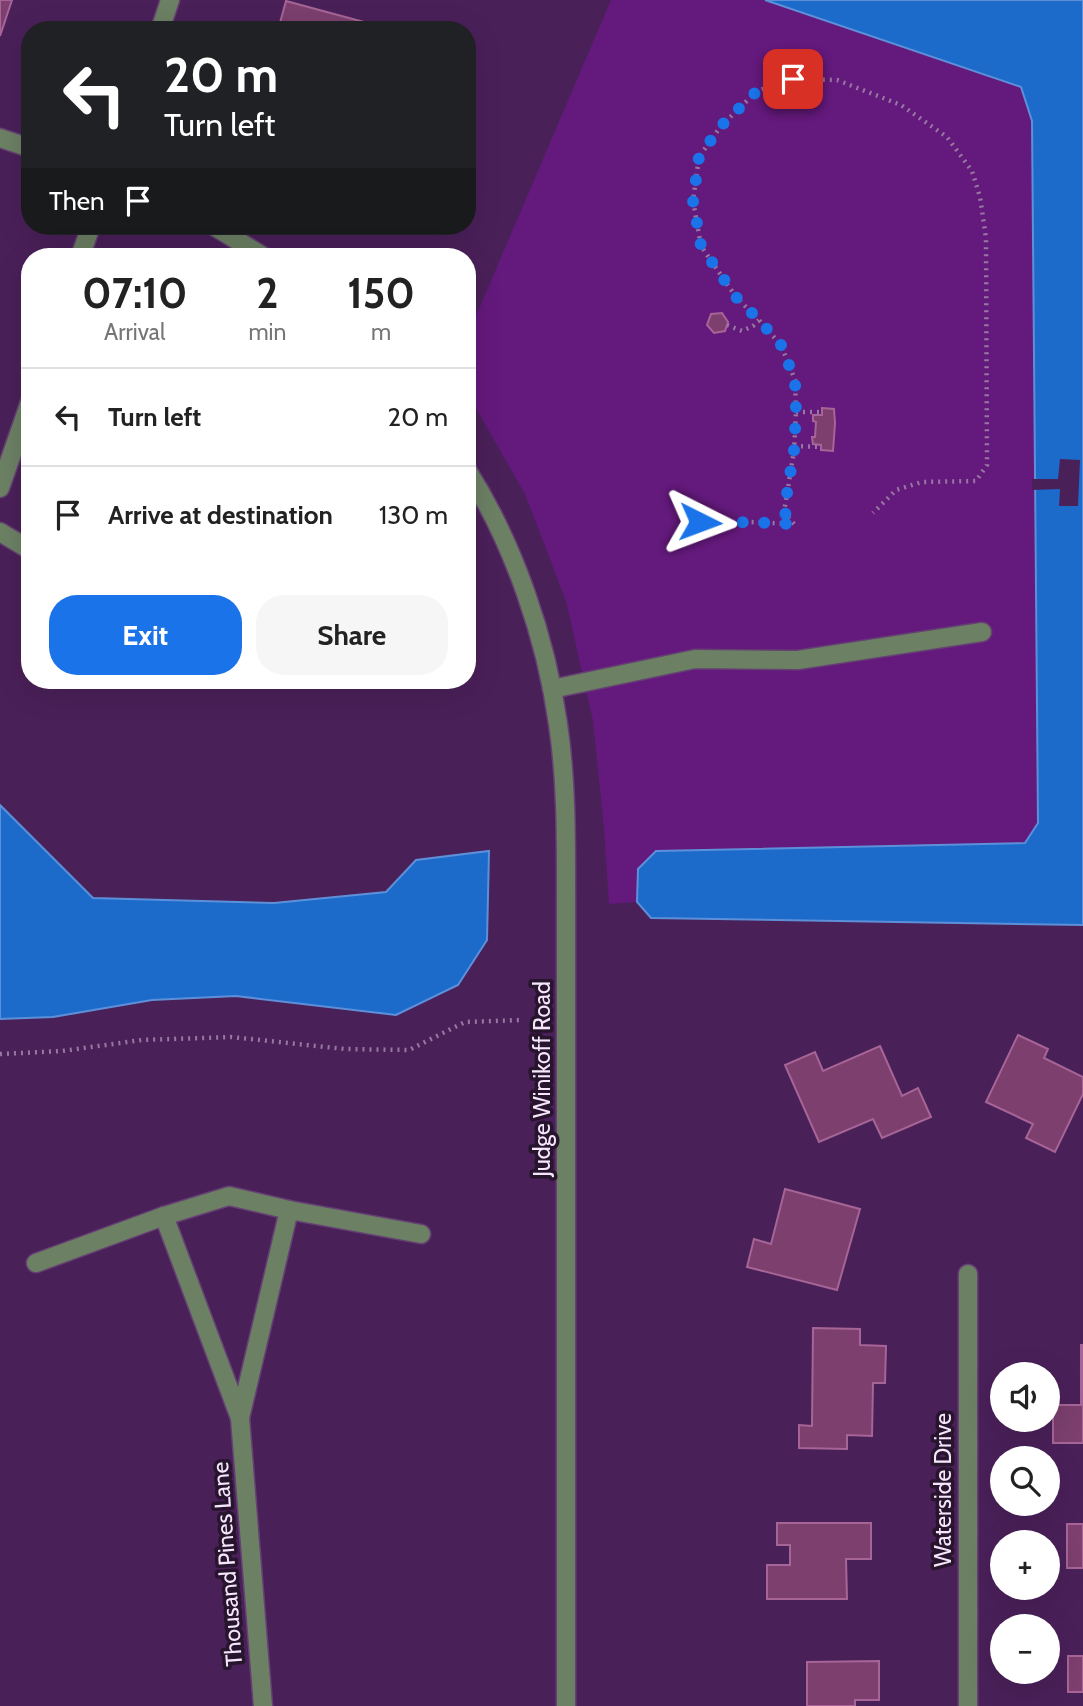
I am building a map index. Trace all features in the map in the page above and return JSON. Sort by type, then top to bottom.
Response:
[{"type":"street","points":[[163,21],[170,0]]},
{"type":"street","points":[[0,138],[21,145]]},
{"type":"street","points":[[229,235],[249,248]]},
{"type":"street","points":[[0,488],[21,428]]},
{"type":"street","name":"Judge Winikoff Road","points":[[476,487],[503,537],[541,643],[558,725],[566,813],[566,1706]]},
{"type":"street","points":[[0,532],[21,545]]},
{"type":"street","points":[[552,689],[695,659],[798,660],[982,632]]},
{"type":"street","points":[[36,1264],[164,1216],[229,1196],[421,1234]]},
{"type":"street","name":"Thousand Pines Lane","points":[[240,1418],[289,1210]]},
{"type":"street","name":"Thousand Pines Lane","points":[[164,1216],[240,1418],[263,1706]]},
{"type":"street","name":"Waterside Drive","points":[[968,1274],[968,1706]]},
{"type":"path","points":[[695,505],[700,522],[704,524],[794,524],[784,512],[794,446],[795,380],[781,345],[736,297],[701,246],[693,201],[699,157],[721,126],[757,91],[793,79],[837,80],[901,105],[947,137],[972,171],[980,197],[986,238],[986,465],[976,481],[922,482],[896,490],[873,513]]},
{"type":"path","points":[[727,325],[742,331],[759,320]]},
{"type":"path","points":[[796,412],[822,412]]},
{"type":"path","points":[[794,446],[821,447]]},
{"type":"path","points":[[0,1054],[62,1051],[142,1040],[231,1037],[345,1049],[409,1050],[466,1022],[522,1020]]},
{"type":"shaded area","points":[[611,0],[765,0],[1021,87],[1033,121],[1038,823],[1025,843],[656,851],[638,869],[637,902],[609,904],[593,721],[566,601],[525,494],[476,408],[476,316]]},
{"type":"water","points":[[765,0],[1083,0],[1083,925],[651,918],[637,902],[638,869],[656,851],[1025,843],[1038,823],[1032,121],[1021,87]]},
{"type":"water","points":[[0,805],[93,898],[274,903],[386,892],[416,860],[489,851],[487,940],[458,985],[396,1015],[236,996],[152,1000],[53,1017],[0,1019]]},
{"type":"pier","points":[[1060,459],[1080,460],[1078,506],[1059,506],[1060,489],[1032,490],[1032,479],[1058,479]]},
{"type":"building","points":[[0,0],[12,0],[0,36]]},
{"type":"building","points":[[286,1],[360,21],[280,21]]},
{"type":"building","points":[[722,313],[728,322],[725,331],[714,333],[707,325],[711,314]]},
{"type":"building","points":[[822,408],[834,409],[833,451],[821,450],[821,445],[813,444],[816,422],[813,421],[813,415],[822,415]]},
{"type":"building","points":[[1018,1035],[1048,1049],[1044,1058],[1083,1077],[1083,1094],[1055,1152],[1026,1138],[1033,1124],[986,1102]]},
{"type":"building","points":[[880,1046],[902,1096],[918,1088],[931,1117],[882,1138],[873,1119],[819,1142],[785,1065],[815,1052],[823,1071]]},
{"type":"building","points":[[785,1189],[860,1209],[837,1290],[747,1267],[754,1239],[771,1244]]},
{"type":"building","points":[[813,1328],[860,1329],[860,1345],[886,1346],[885,1383],[873,1383],[872,1436],[847,1435],[847,1449],[799,1448],[799,1425],[812,1426]]},
{"type":"building","points":[[1083,1345],[1083,1443],[1053,1443],[1053,1432],[1060,1432],[1060,1405],[1081,1405]]},
{"type":"building","points":[[777,1523],[871,1523],[871,1559],[846,1559],[847,1599],[767,1599],[767,1565],[790,1565],[790,1545],[777,1545]]},
{"type":"building","points":[[1067,1524],[1083,1524],[1083,1568],[1067,1568]]},
{"type":"building","points":[[1068,1656],[1083,1656],[1083,1692],[1068,1692]]},
{"type":"building","points":[[879,1661],[879,1700],[855,1700],[855,1706],[807,1706],[807,1662]]},
{"type":"route","points":[[700,522],[794,524],[784,512],[794,450],[795,380],[781,345],[736,297],[701,246],[693,201],[699,157],[721,126],[757,91],[793,79]]}]
